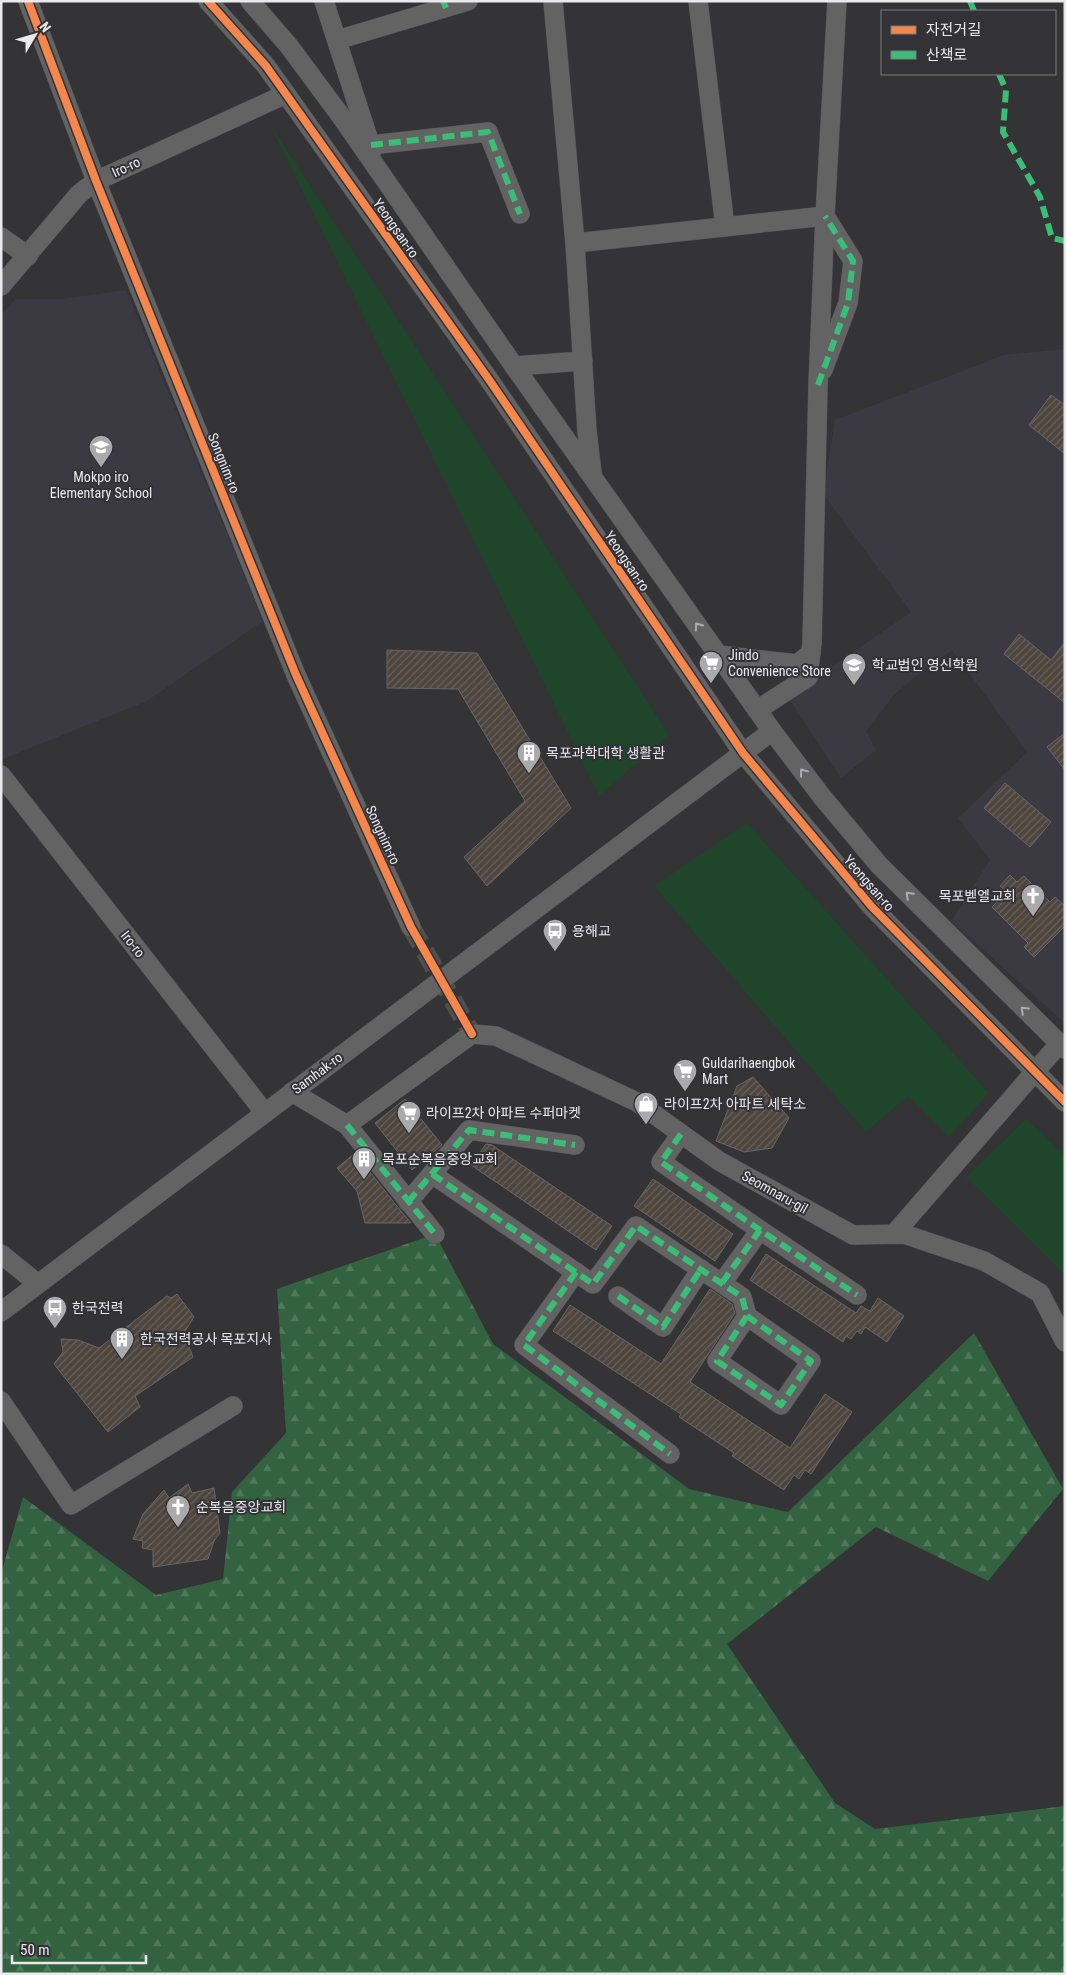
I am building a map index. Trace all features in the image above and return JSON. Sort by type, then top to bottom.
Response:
[{"type":"street","name":"Songnim-ro","points":[[28,1],[96,181],[296,675],[411,927]]},
{"type":"street","name":"Yeongsan-ro","points":[[208,1],[266,66],[286,94],[490,381],[744,753],[872,907],[1065,1102]]},
{"type":"street","name":"Yeongsan-ro","points":[[250,1],[289,46],[409,211],[514,366],[772,731],[823,798],[879,865],[1062,1046]]},
{"type":"street","points":[[324,1],[374,156],[409,211]]},
{"type":"street","points":[[336,40],[444,5],[468,1]]},
{"type":"street","points":[[553,1],[575,243],[587,431],[592,475]]},
{"type":"street","points":[[698,1],[725,227]]},
{"type":"street","points":[[757,710],[808,676],[811,653],[818,385],[837,1]]},
{"type":"street","name":"Iro-ro","points":[[1,286],[79,194],[96,181],[286,94]]},
{"type":"street","points":[[370,145],[488,132],[520,214]]},
{"type":"street","points":[[575,243],[825,216]]},
{"type":"street","points":[[818,385],[848,303],[853,261],[825,216]]},
{"type":"street","points":[[1,237],[28,256]]},
{"type":"street","points":[[514,366],[583,361]]},
{"type":"street","points":[[719,655],[797,664],[811,653]]},
{"type":"street","points":[[744,753],[772,731]]},
{"type":"street","name":"Samhak-ro","points":[[1,1312],[705,780],[744,753]]},
{"type":"street","name":"Iro-ro","points":[[1,775],[266,1112]]},
{"type":"street","name":"Seomnaru-gil","points":[[347,1125],[472,1034],[496,1036],[637,1102],[719,1161],[853,1235],[904,1234],[984,1261],[1040,1293],[1065,1342]]},
{"type":"street","points":[[894,1234],[1034,1072],[1062,1046]]},
{"type":"street","points":[[292,1092],[347,1125],[435,1234]]},
{"type":"street","points":[[408,1202],[469,1130],[575,1145]]},
{"type":"street","points":[[681,1134],[661,1162],[857,1295]]},
{"type":"street","points":[[432,1174],[593,1284],[636,1226],[701,1269],[742,1297],[747,1316],[811,1362],[781,1405],[717,1361],[747,1316]]},
{"type":"street","points":[[722,1283],[760,1230]]},
{"type":"street","points":[[1,1254],[38,1284]]},
{"type":"street","points":[[618,1296],[663,1327],[701,1269]]},
{"type":"street","points":[[576,1272],[524,1345],[670,1454]]},
{"type":"street","points":[[1,1401],[72,1505],[233,1406]]},
{"type":"shaded area","name":"Mokpo iro Elementary School","points":[[126,290],[263,621],[147,701],[3,759],[1,756],[1,314],[16,299],[62,299]]},
{"type":"shaded area","name":"학교법인 영신학원","points":[[1065,349],[1065,1023],[951,921],[990,860],[958,818],[1027,752],[952,650],[916,676],[893,696],[866,731],[876,750],[841,778],[788,697],[911,612],[823,494],[835,420],[1004,355]]},
{"type":"green space","points":[[268,121],[669,735],[599,796]]},
{"type":"green space","points":[[747,823],[989,1093],[949,1137],[908,1096],[866,1132],[654,886]]},
{"type":"green space","points":[[1026,1119],[1065,1156],[1065,1275],[966,1177]]},
{"type":"green space","points":[[435,1234],[493,1344],[689,1489],[788,1512],[974,1333],[1063,1489],[988,1581],[876,1527],[727,1644],[835,1803],[875,1829],[1065,1806],[1065,1974],[1,1974],[1,1574],[23,1497],[156,1595],[223,1579],[232,1492],[286,1433],[277,1289]]},
{"type":"building","points":[[1051,395],[1065,405],[1065,454],[1029,425]]},
{"type":"building","points":[[1019,634],[1051,660],[1065,642],[1065,703],[1004,654]]},
{"type":"building","name":"목포과학대학 생활관","points":[[387,650],[477,653],[571,808],[487,886],[464,857],[525,801],[458,689],[387,688]]},
{"type":"building","points":[[1065,733],[1065,770],[1047,747]]},
{"type":"building","points":[[1005,783],[1051,822],[1030,847],[984,808]]},
{"type":"building","name":"목포벧엘교회","points":[[1010,875],[1017,882],[1024,876],[1050,902],[1055,897],[1065,906],[1065,926],[1034,957],[1024,947],[1028,943],[992,907],[1007,892],[1000,886]]},
{"type":"building","points":[[753,1077],[789,1118],[772,1148],[744,1152],[716,1141],[737,1086]]},
{"type":"building","name":"라이프2차 아파트 수퍼마켓","points":[[405,1099],[442,1145],[412,1170],[375,1123]]},
{"type":"building","points":[[486,1144],[492,1145],[612,1226],[596,1250],[471,1165]]},
{"type":"building","name":"목포순복음중앙교회","points":[[355,1153],[411,1223],[365,1223],[357,1191],[337,1168]]},
{"type":"building","points":[[653,1179],[733,1234],[715,1261],[634,1206]]},
{"type":"building","points":[[766,1254],[856,1313],[861,1306],[870,1311],[878,1298],[904,1316],[887,1342],[865,1327],[861,1334],[857,1331],[851,1339],[846,1336],[843,1342],[750,1280]]},
{"type":"building","points":[[710,1289],[732,1304],[735,1313],[690,1382],[790,1448],[825,1394],[852,1412],[811,1474],[805,1470],[799,1479],[794,1475],[784,1490],[732,1456],[734,1453],[679,1417],[681,1414],[553,1331],[570,1305],[661,1364]]},
{"type":"building","name":"한국전력공사 목포지사","points":[[177,1294],[194,1317],[184,1333],[193,1357],[135,1396],[140,1407],[108,1432],[54,1364],[63,1352],[61,1339],[78,1340],[99,1348],[167,1296],[171,1298]]},
{"type":"building","name":"순복음중앙교회","points":[[188,1484],[192,1493],[214,1488],[220,1533],[214,1541],[208,1559],[153,1567],[153,1550],[142,1548],[143,1541],[133,1539],[143,1514],[164,1490],[169,1498]]},
{"type":"tunnel","points":[[411,927],[472,1034]]},
{"type":"marked path","points":[[443,1],[446,8]]},
{"type":"marked path","points":[[970,1],[974,10]]},
{"type":"marked path","points":[[999,75],[1006,90],[1003,132],[1040,197],[1052,238],[1065,241]]},
{"type":"marked path","points":[[371,145],[488,132],[520,214]]},
{"type":"marked path","points":[[818,385],[848,303],[853,261],[825,216]]},
{"type":"marked path","points":[[347,1125],[435,1234]]},
{"type":"marked path","points":[[408,1202],[469,1130],[575,1145]]},
{"type":"marked path","points":[[681,1134],[661,1162],[760,1230]]},
{"type":"marked path","points":[[432,1174],[593,1284],[636,1226],[742,1297],[747,1316],[811,1361],[781,1405],[717,1361],[747,1316]]},
{"type":"marked path","points":[[722,1283],[760,1230],[857,1295]]},
{"type":"marked path","points":[[618,1296],[663,1327],[701,1269]]},
{"type":"marked path","points":[[576,1272],[524,1345],[670,1454]]},
{"type":"cycle path","points":[[28,1],[96,181],[296,675],[411,927],[472,1034]]},
{"type":"cycle path","points":[[208,1],[266,66],[490,381],[743,753],[872,907],[1065,1102]]},
{"type":"place","name":"Mokpo iro Elementary School","points":[[101,468]]},
{"type":"place","name":"Jindo Convenience Store","points":[[711,684]]},
{"type":"place","name":"학교법인 영신학원","points":[[854,686]]},
{"type":"place","name":"목포과학대학 생활관","points":[[529,774]]},
{"type":"place","name":"목포벧엘교회","points":[[1033,917]]},
{"type":"place","name":"용해교","points":[[555,952]]},
{"type":"place","name":"Guldarihaengbok Mart","points":[[685,1092]]},
{"type":"place","name":"라이프2차 아파트 세탁소","points":[[646,1125]]},
{"type":"place","name":"라이프2차 아파트 수퍼마켓","points":[[409,1134]]},
{"type":"place","name":"목포순복음중앙교회","points":[[364,1180]]},
{"type":"place","name":"한국전력","points":[[55,1329]]},
{"type":"place","name":"한국전력공사 목포지사","points":[[122,1360]]},
{"type":"place","name":"순복음중앙교회","points":[[178,1528]]}]
